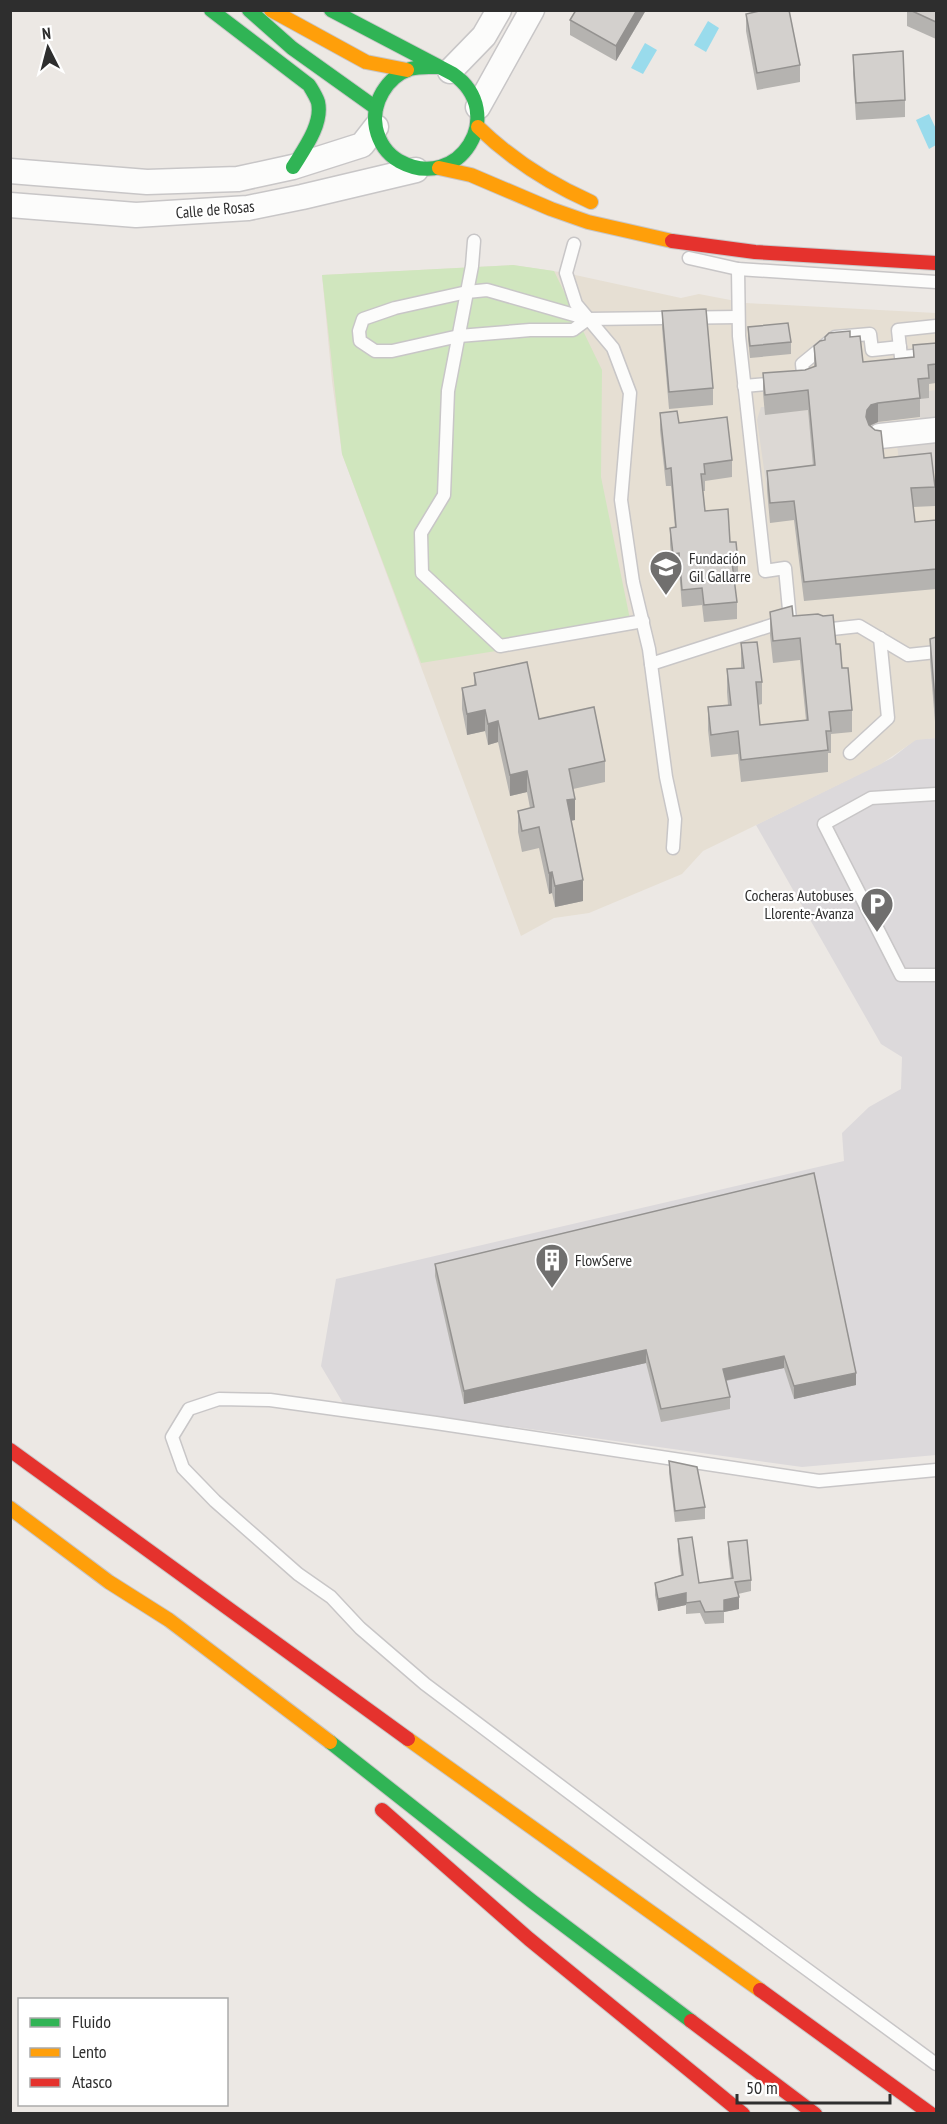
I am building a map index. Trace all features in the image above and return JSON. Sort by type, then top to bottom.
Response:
[{"type":"main road","points":[[211,10],[309,86],[318,101],[317,118],[305,147],[293,167]]},
{"type":"main road","points":[[249,10],[376,118],[385,149],[393,157],[428,169],[471,175],[588,222],[660,239],[746,251],[936,263]]},
{"type":"main road","points":[[271,10],[366,62],[407,70]]},
{"type":"main road","points":[[331,10],[363,22],[444,69],[470,89],[478,117],[494,144],[523,168],[560,188],[609,208]]},
{"type":"main road","points":[[376,118],[387,85],[396,76],[422,66],[444,69]]},
{"type":"main road","points":[[428,169],[450,164],[460,157],[475,138],[478,117]]},
{"type":"main road","points":[[675,228],[796,253]]},
{"type":"main road","points":[[10,1450],[523,1824],[738,1974],[931,2114]]},
{"type":"main road","points":[[10,1508],[110,1582],[169,1620],[533,1902],[815,2114]]},
{"type":"main road","points":[[110,1582],[145,1623]]},
{"type":"main road","points":[[368,1798],[529,1939],[743,2114]]},
{"type":"street","points":[[444,69],[484,36],[499,10]]},
{"type":"street","points":[[478,117],[507,53],[532,10]]},
{"type":"street","name":"Calle de Rosas","points":[[10,171],[147,182],[238,179],[293,167],[362,145],[376,118]]},
{"type":"street","name":"Calle de Rosas","points":[[10,205],[136,215],[248,208],[428,169]]},
{"type":"street","points":[[880,436],[936,430]]},
{"type":"lane","points":[[551,209],[578,228],[642,247]]},
{"type":"lane","points":[[474,241],[472,266],[448,391],[444,495],[421,533],[422,573],[500,646],[643,621]]},
{"type":"lane","points":[[574,244],[566,273],[576,304],[613,348],[630,393],[621,500],[633,582],[651,664],[666,777],[675,819],[673,848]]},
{"type":"lane","points":[[675,255],[738,268],[936,282]]},
{"type":"lane","points":[[738,268],[738,317],[744,386],[765,571],[785,568],[800,619]]},
{"type":"lane","points":[[588,319],[573,330],[530,330],[459,336],[392,351],[375,351],[360,341],[359,331],[363,319],[395,308],[467,292],[487,290],[588,319],[738,317]]},
{"type":"lane","points":[[936,326],[898,330],[901,357],[936,354]]},
{"type":"lane","points":[[744,386],[804,381],[802,364],[836,337],[870,334],[872,350],[900,347]]},
{"type":"lane","points":[[651,664],[800,619],[822,617],[823,630],[859,626],[908,655],[936,652]]},
{"type":"lane","points":[[849,753],[888,718],[880,638]]},
{"type":"lane","points":[[936,794],[871,798],[824,824],[902,975],[936,975]]},
{"type":"lane","points":[[936,1470],[819,1481],[270,1400],[219,1399],[189,1409],[172,1437],[183,1468],[215,1500],[297,1574],[330,1597],[360,1628],[425,1684],[936,2064]]},
{"type":"shaded area","name":"Fundación Gil Gallarre","points":[[513,265],[566,273],[681,298],[699,294],[746,303],[936,313],[936,738],[916,740],[881,764],[703,851],[682,874],[589,913],[554,918],[521,936],[342,454],[332,381],[322,275]]},
{"type":"shaded area","points":[[936,390],[936,419],[920,420],[918,399],[928,391]]},
{"type":"shaded area","points":[[761,407],[765,407],[766,414],[808,410],[816,485],[767,490],[757,420]]},
{"type":"shaded area","points":[[936,432],[936,472],[901,476],[896,437]]},
{"type":"shaded area","name":"FlowServe","points":[[936,738],[936,1455],[802,1467],[343,1403],[321,1366],[336,1279],[844,1161],[842,1133],[869,1107],[901,1089],[902,1057],[881,1044],[756,825],[892,758],[916,739]]},
{"type":"green space","points":[[513,265],[554,271],[602,370],[601,477],[632,629],[421,663],[342,454],[322,275]]},
{"type":"water","points":[[708,21],[719,28],[706,52],[694,45]]},
{"type":"water","points":[[645,43],[657,50],[643,74],[631,68]]},
{"type":"water","points":[[929,114],[936,129],[936,145],[929,149],[916,120]]},
{"type":"building","points":[[576,10],[637,10],[616,46],[570,20]]},
{"type":"building","points":[[764,10],[789,10],[800,65],[757,73],[746,14]]},
{"type":"building","points":[[910,10],[936,10],[936,22]]},
{"type":"building","points":[[903,51],[905,100],[856,103],[853,55]]},
{"type":"building","points":[[706,309],[713,388],[669,392],[662,311]]},
{"type":"building","points":[[788,323],[791,342],[750,346],[748,327]]},
{"type":"building","points":[[850,331],[850,337],[860,336],[863,362],[914,357],[913,345],[936,343],[936,364],[928,365],[929,378],[918,379],[920,398],[871,405],[866,417],[869,425],[881,431],[884,458],[931,453],[935,487],[911,488],[915,522],[936,520],[936,569],[804,582],[794,501],[770,503],[767,471],[815,465],[808,390],[765,395],[763,373],[805,370],[816,366],[814,346],[825,340],[829,333]]},
{"type":"building","points":[[677,411],[679,423],[727,417],[732,460],[704,464],[705,474],[701,474],[705,511],[728,509],[730,542],[736,542],[738,562],[732,562],[737,602],[704,605],[702,588],[682,590],[679,553],[673,554],[670,528],[676,527],[671,468],[666,469],[660,413]]},
{"type":"building","points":[[792,606],[793,616],[833,615],[836,644],[840,644],[842,668],[848,668],[852,710],[829,712],[831,731],[826,731],[828,750],[741,760],[738,731],[711,735],[708,707],[731,705],[727,669],[744,668],[741,643],[757,642],[762,682],[756,682],[760,725],[808,720],[800,638],[773,641],[770,612]]},
{"type":"building","points":[[936,637],[936,712],[930,639]]},
{"type":"building","points":[[527,662],[539,719],[594,707],[605,761],[569,769],[575,799],[567,800],[583,880],[555,886],[552,872],[549,873],[539,827],[522,831],[518,811],[534,807],[527,771],[510,775],[498,721],[488,724],[485,710],[467,714],[462,688],[476,685],[474,673]]},
{"type":"building","name":"FlowServe","points":[[814,1173],[856,1373],[794,1386],[784,1356],[723,1369],[730,1397],[661,1409],[646,1350],[464,1391],[435,1264]]},
{"type":"building","points":[[669,1461],[697,1467],[705,1507],[675,1511]]},
{"type":"building","points":[[692,1537],[699,1583],[733,1578],[728,1542],[747,1540],[751,1580],[735,1582],[739,1597],[724,1600],[724,1611],[705,1612],[700,1601],[686,1603],[686,1593],[658,1599],[655,1583],[683,1575],[678,1539]]},
{"type":"traffic: fast","points":[[211,10],[309,85],[315,95],[318,102],[318,119],[293,167]]},
{"type":"traffic: fast","points":[[249,10],[292,48],[376,108]]},
{"type":"traffic: fast","points":[[331,10],[453,74],[469,90],[477,109],[476,127],[470,144],[457,158],[441,167],[421,168],[399,161],[384,147],[376,128],[376,109],[382,92],[394,78],[417,67],[438,67]]},
{"type":"traffic: fast","points":[[330,1742],[533,1902],[691,2021]]},
{"type":"traffic: slow","points":[[271,10],[366,62],[407,70]]},
{"type":"traffic: slow","points":[[478,127],[531,170],[591,202]]},
{"type":"traffic: slow","points":[[439,168],[471,175],[588,222],[672,241]]},
{"type":"traffic: slow","points":[[10,1508],[109,1582],[169,1620],[330,1742]]},
{"type":"traffic: slow","points":[[408,1739],[760,1990]]},
{"type":"traffic: jam","points":[[672,241],[755,252],[936,263]]},
{"type":"traffic: jam","points":[[10,1450],[408,1739]]},
{"type":"traffic: jam","points":[[382,1810],[529,1939],[743,2114]]},
{"type":"traffic: jam","points":[[760,1990],[931,2114]]},
{"type":"traffic: jam","points":[[691,2021],[815,2114]]},
{"type":"place","name":"Fundación Gil Gallarre","points":[[666,596]]},
{"type":"place","name":"Cocheras Autobuses Llorente-Avanza","points":[[877,933]]},
{"type":"place","name":"FlowServe","points":[[552,1289]]}]
